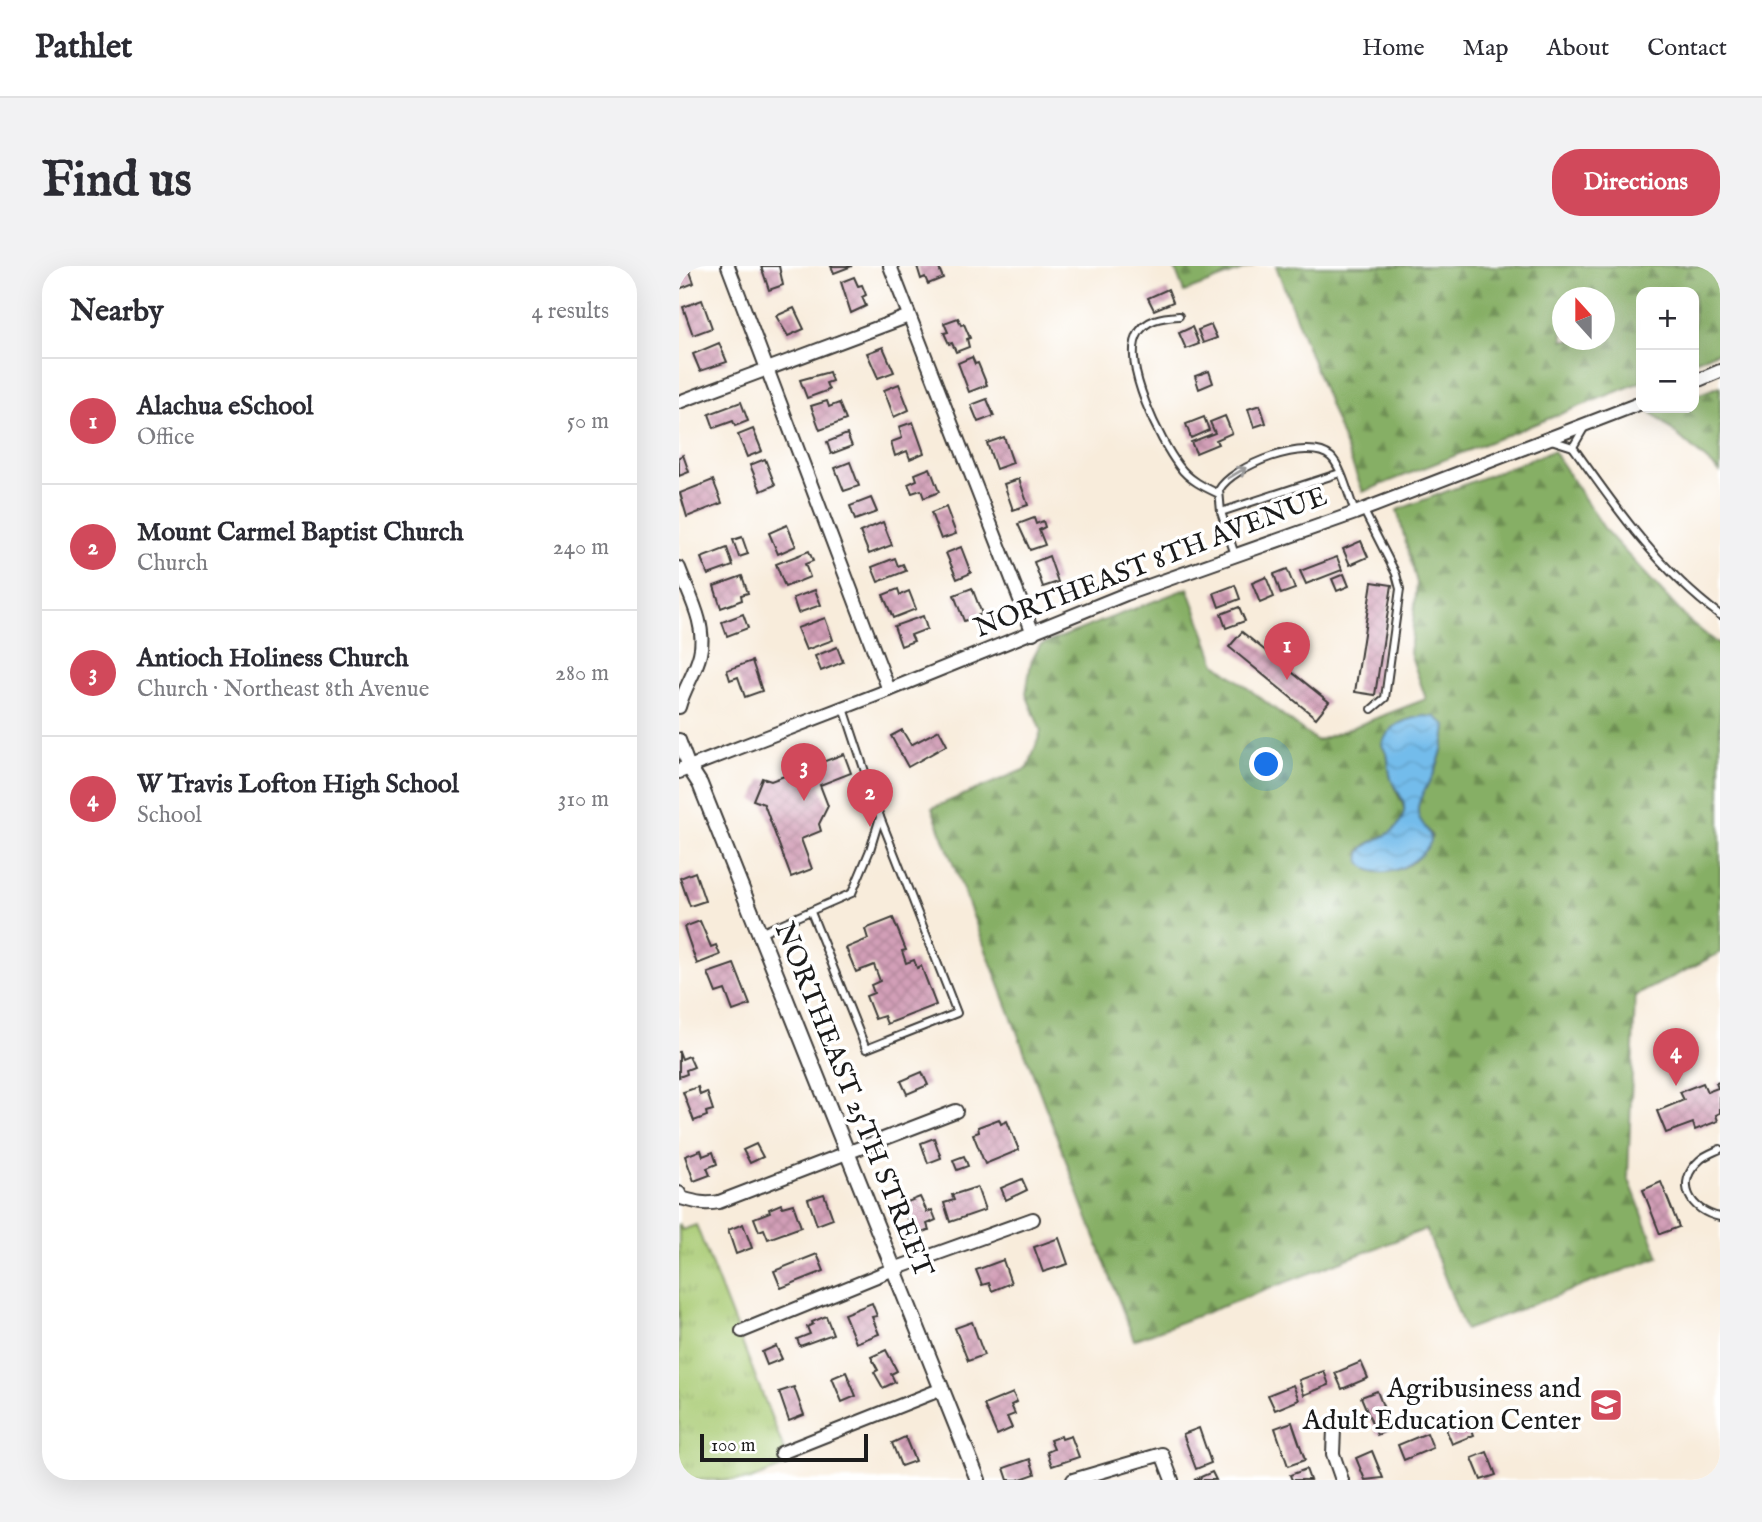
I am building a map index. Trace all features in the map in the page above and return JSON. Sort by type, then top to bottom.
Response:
[{"type":"street","points":[[728,266],[890,690]]},
{"type":"street","points":[[890,266],[1033,633]]},
{"type":"street","points":[[679,402],[909,316]]},
{"type":"street","points":[[1699,380],[1720,371]]},
{"type":"street","name":"NORTHEAST 8TH AVENUE","points":[[684,769],[890,690],[1126,594],[1359,511],[1636,405]]},
{"type":"street","points":[[679,568],[700,625],[702,641],[699,657],[679,706]]},
{"type":"street","name":"NORTHEAST 25TH STREET","points":[[679,740],[684,769],[700,783],[978,1480]]},
{"type":"street","points":[[679,1193],[681,1198],[697,1203],[719,1202],[955,1111]]},
{"type":"street","points":[[742,1331],[894,1269],[1033,1219]]},
{"type":"street","points":[[781,1453],[941,1389]]},
{"type":"street","points":[[1335,1429],[1333,1454],[1342,1480]]},
{"type":"street","points":[[1073,1480],[1161,1454],[1172,1480]]},
{"type":"lane","points":[[1179,316],[1161,317],[1145,325],[1136,336],[1133,357],[1139,384],[1154,426],[1180,468],[1199,485],[1219,494]]},
{"type":"lane","points":[[1573,447],[1587,425]]},
{"type":"lane","points":[[1549,439],[1573,447],[1637,534],[1673,576],[1720,615]]},
{"type":"lane","points":[[1235,555],[1221,512],[1219,494],[1223,483],[1239,470],[1284,454],[1319,451],[1334,459],[1359,511],[1396,574],[1400,589],[1385,698],[1372,709]]},
{"type":"lane","points":[[1221,512],[1340,473]]},
{"type":"lane","points":[[811,912],[866,1049],[957,1013],[880,817],[844,708]]},
{"type":"lane","points":[[760,933],[852,893],[880,817]]},
{"type":"lane","points":[[1720,1149],[1701,1159],[1690,1172],[1687,1186],[1692,1203],[1708,1215],[1720,1217]]},
{"type":"green space","points":[[1174,266],[1253,266],[1184,292]]},
{"type":"green space","points":[[1276,266],[1720,266],[1720,351],[1699,359],[1699,287],[1636,287],[1636,384],[1363,492]]},
{"type":"green space","points":[[1720,386],[1720,472],[1652,413],[1699,413],[1699,394]]},
{"type":"green space","points":[[1553,451],[1606,531],[1687,619],[1720,646],[1720,953],[1635,996],[1628,1177],[1659,1257],[1465,1330],[1426,1229],[1134,1340],[932,808],[1028,768],[1041,731],[1026,694],[1031,662],[1040,645],[1188,588],[1216,664],[1317,741],[1426,699],[1410,653],[1417,583],[1397,510]],"holes":[[[1424,716],[1438,719],[1446,725],[1445,738],[1436,767],[1418,806],[1419,819],[1432,837],[1419,856],[1409,864],[1386,872],[1369,870],[1361,850],[1394,830],[1404,810],[1391,778],[1388,757],[1382,744],[1385,737],[1404,721]]]},
{"type":"green space","points":[[679,1223],[682,1230],[696,1225],[790,1465],[750,1480],[679,1480]]},
{"type":"water","points":[[1424,716],[1435,717],[1446,725],[1439,761],[1418,807],[1419,818],[1429,832],[1431,841],[1418,857],[1399,869],[1378,872],[1368,869],[1360,862],[1360,854],[1370,843],[1394,830],[1404,812],[1404,803],[1391,778],[1382,744],[1394,727]]},
{"type":"building","points":[[679,266],[688,266],[694,283],[679,289]]},
{"type":"building","points":[[761,266],[779,266],[783,285],[769,290]]},
{"type":"building","points":[[831,266],[852,266],[834,273]]},
{"type":"building","points":[[917,266],[938,266],[943,278],[928,284],[925,277],[921,279]]},
{"type":"building","points":[[854,277],[858,286],[862,285],[866,295],[862,297],[866,306],[851,313],[841,282]]},
{"type":"building","points":[[1168,289],[1173,302],[1154,310],[1148,298]]},
{"type":"building","points":[[702,300],[712,328],[693,335],[683,307]]},
{"type":"building","points":[[794,308],[804,329],[788,336],[776,316]]},
{"type":"building","points":[[958,318],[970,338],[967,339],[969,347],[956,352],[944,333],[948,332],[944,323]]},
{"type":"building","points":[[1211,325],[1217,338],[1203,343],[1198,330]]},
{"type":"building","points":[[1192,327],[1199,344],[1186,349],[1179,333]]},
{"type":"building","points":[[719,343],[727,362],[700,371],[693,354]]},
{"type":"building","points":[[883,347],[894,372],[878,378],[867,353]]},
{"type":"building","points":[[972,357],[975,364],[978,363],[987,385],[969,392],[958,363]]},
{"type":"building","points":[[1209,371],[1213,383],[1199,389],[1195,376]]},
{"type":"building","points":[[829,372],[832,381],[826,383],[829,390],[807,398],[800,380]]},
{"type":"building","points":[[899,384],[909,410],[894,417],[884,390]]},
{"type":"building","points":[[987,399],[994,416],[978,422],[971,405]]},
{"type":"building","points":[[827,401],[829,407],[839,403],[846,420],[820,430],[811,406]]},
{"type":"building","points":[[741,402],[748,421],[735,426],[733,421],[714,428],[709,414]]},
{"type":"building","points":[[1260,405],[1266,423],[1254,427],[1248,409]]},
{"type":"building","points":[[1225,416],[1232,433],[1216,440],[1218,444],[1196,453],[1191,442],[1215,433],[1210,422]]},
{"type":"building","points":[[1204,417],[1209,430],[1191,438],[1186,424]]},
{"type":"building","points":[[913,422],[924,453],[910,459],[907,451],[895,456],[891,442],[902,438],[899,427]]},
{"type":"building","points":[[753,429],[762,451],[747,457],[738,435]]},
{"type":"building","points":[[847,434],[852,446],[831,454],[827,442]]},
{"type":"building","points":[[1004,437],[1013,463],[996,469],[987,443]]},
{"type":"building","points":[[683,455],[689,472],[679,476],[679,457]]},
{"type":"building","points":[[765,459],[775,485],[761,491],[750,465]]},
{"type":"building","points":[[850,462],[859,486],[844,491],[835,468]]},
{"type":"building","points":[[930,468],[939,492],[924,498],[921,490],[912,493],[908,484],[917,480],[915,474]]},
{"type":"building","points":[[1019,479],[1028,505],[1013,510],[1004,484]]},
{"type":"building","points":[[713,480],[722,503],[687,517],[680,493]]},
{"type":"building","points":[[871,498],[877,512],[855,520],[850,506]]},
{"type":"building","points":[[946,507],[956,534],[941,539],[931,513]]},
{"type":"building","points":[[1034,518],[1036,524],[1043,521],[1045,527],[1039,530],[1045,545],[1030,550],[1018,524]]},
{"type":"building","points":[[883,522],[892,545],[869,554],[860,532]]},
{"type":"building","points":[[787,525],[796,546],[778,554],[769,533]]},
{"type":"building","points":[[742,537],[748,554],[739,557],[733,540]]},
{"type":"building","points":[[1361,541],[1368,557],[1350,565],[1343,549]]},
{"type":"building","points":[[961,547],[971,573],[957,579],[946,553]]},
{"type":"building","points":[[727,548],[733,566],[708,575],[701,558]]},
{"type":"building","points":[[809,551],[813,561],[805,564],[810,577],[785,587],[776,564]]},
{"type":"building","points":[[1049,556],[1058,582],[1043,587],[1034,562]]},
{"type":"building","points":[[1337,557],[1342,570],[1306,584],[1300,571]]},
{"type":"building","points":[[895,558],[898,566],[903,564],[906,571],[878,582],[872,567]]},
{"type":"building","points":[[1287,569],[1295,589],[1281,594],[1274,574]]},
{"type":"building","points":[[1344,574],[1349,586],[1337,591],[1332,579]]},
{"type":"building","points":[[742,576],[748,593],[741,595],[742,600],[721,608],[714,586]]},
{"type":"building","points":[[1266,577],[1274,597],[1260,603],[1252,583]]},
{"type":"building","points":[[1372,582],[1392,585],[1375,695],[1355,692]]},
{"type":"building","points":[[1235,585],[1240,599],[1219,607],[1214,593]]},
{"type":"building","points":[[972,588],[982,614],[964,621],[954,595]]},
{"type":"building","points":[[898,589],[900,595],[909,591],[916,609],[893,618],[883,595]]},
{"type":"building","points":[[815,590],[821,605],[798,613],[793,598]]},
{"type":"building","points":[[1239,607],[1245,621],[1226,628],[1221,614]]},
{"type":"building","points":[[743,614],[748,628],[727,636],[722,622]]},
{"type":"building","points":[[923,616],[927,629],[911,635],[914,641],[901,646],[894,626]]},
{"type":"building","points":[[825,618],[833,640],[806,650],[797,628]]},
{"type":"building","points":[[1242,632],[1329,702],[1316,718],[1229,647]]},
{"type":"building","points":[[837,647],[843,662],[821,671],[815,656]]},
{"type":"building","points":[[752,661],[762,691],[745,697],[738,677],[730,680],[727,670]]},
{"type":"building","points":[[902,730],[911,745],[939,730],[947,745],[908,767],[891,736]]},
{"type":"building","points":[[844,754],[851,773],[820,785],[828,806],[819,824],[821,831],[801,839],[812,869],[791,877],[764,804],[753,800],[762,778],[771,781]]},
{"type":"building","points":[[695,872],[705,901],[690,906],[680,878]]},
{"type":"building","points":[[893,918],[906,950],[902,951],[906,963],[914,960],[917,968],[921,966],[936,1005],[887,1024],[884,1016],[875,1019],[866,996],[874,993],[871,985],[880,981],[874,965],[856,972],[846,948],[868,939],[865,929]]},
{"type":"building","points":[[700,921],[711,947],[716,945],[720,955],[697,964],[684,927]]},
{"type":"building","points":[[734,964],[750,1005],[733,1011],[725,990],[716,993],[708,973]]},
{"type":"building","points":[[679,1051],[682,1059],[689,1056],[694,1067],[679,1077]]},
{"type":"building","points":[[922,1072],[928,1085],[907,1094],[901,1081]]},
{"type":"building","points":[[1720,1082],[1720,1113],[1716,1115],[1718,1121],[1695,1130],[1693,1123],[1666,1133],[1657,1111],[1684,1100],[1680,1092],[1703,1083],[1707,1092],[1718,1088],[1716,1083]]},
{"type":"building","points":[[698,1087],[700,1095],[707,1092],[713,1110],[706,1112],[707,1116],[694,1121],[683,1092]]},
{"type":"building","points":[[999,1119],[1001,1124],[1007,1121],[1019,1150],[985,1164],[973,1134],[979,1132],[978,1127]]},
{"type":"building","points":[[934,1138],[941,1158],[928,1163],[921,1143]]},
{"type":"building","points":[[756,1144],[763,1157],[750,1163],[743,1150]]},
{"type":"building","points":[[701,1150],[703,1156],[713,1152],[717,1164],[707,1168],[710,1175],[694,1181],[685,1156]]},
{"type":"building","points":[[964,1156],[968,1166],[957,1170],[953,1160]]},
{"type":"building","points":[[1022,1179],[1027,1190],[1006,1200],[1001,1188]]},
{"type":"building","points":[[1661,1182],[1679,1227],[1660,1234],[1643,1190]]},
{"type":"building","points":[[977,1187],[985,1210],[950,1222],[944,1203],[954,1200],[952,1195]]},
{"type":"building","points":[[824,1194],[833,1219],[817,1225],[808,1199]]},
{"type":"building","points":[[920,1197],[927,1212],[932,1210],[936,1220],[927,1224],[929,1230],[915,1236],[902,1204]]},
{"type":"building","points":[[781,1204],[782,1207],[793,1204],[801,1227],[768,1239],[764,1229],[759,1231],[754,1218]]},
{"type":"building","points":[[743,1224],[752,1248],[736,1254],[728,1230]]},
{"type":"building","points":[[1059,1238],[1068,1264],[1043,1272],[1034,1247]]},
{"type":"building","points":[[817,1254],[824,1271],[781,1288],[774,1271]]},
{"type":"building","points":[[1003,1260],[1011,1283],[992,1291],[989,1283],[982,1285],[976,1270]]},
{"type":"building","points":[[872,1303],[877,1316],[872,1317],[879,1334],[856,1343],[844,1314]]},
{"type":"building","points":[[826,1316],[833,1334],[800,1346],[797,1339],[810,1334],[807,1327]]},
{"type":"building","points":[[972,1322],[984,1355],[968,1361],[955,1328]]},
{"type":"building","points":[[776,1346],[782,1359],[767,1365],[762,1352]]},
{"type":"building","points":[[886,1350],[897,1371],[891,1374],[895,1382],[883,1388],[874,1372],[878,1370],[871,1357]]},
{"type":"building","points":[[1361,1362],[1368,1378],[1342,1389],[1335,1373]]},
{"type":"building","points":[[1324,1371],[1329,1385],[1304,1395],[1299,1380]]},
{"type":"building","points":[[846,1372],[856,1396],[842,1402],[832,1378]]},
{"type":"building","points":[[1293,1385],[1299,1400],[1275,1410],[1268,1395]]},
{"type":"building","points":[[794,1387],[804,1415],[789,1421],[779,1392]]},
{"type":"building","points":[[1377,1391],[1392,1429],[1377,1435],[1361,1397]]},
{"type":"building","points":[[1013,1393],[1017,1402],[1011,1405],[1015,1414],[1007,1417],[1012,1428],[997,1435],[984,1405]]},
{"type":"building","points":[[1468,1420],[1474,1435],[1452,1444],[1446,1429]]},
{"type":"building","points":[[1292,1422],[1305,1460],[1288,1466],[1275,1428]]},
{"type":"building","points":[[1199,1428],[1211,1463],[1196,1469],[1183,1434]]},
{"type":"building","points":[[1427,1433],[1433,1448],[1404,1460],[1398,1445]]},
{"type":"building","points":[[1061,1436],[1062,1439],[1071,1436],[1079,1457],[1052,1466],[1047,1452],[1054,1449],[1050,1440]]},
{"type":"building","points":[[905,1437],[915,1461],[901,1466],[892,1443]]},
{"type":"building","points":[[1372,1451],[1383,1478],[1365,1480],[1356,1458]]},
{"type":"building","points":[[1487,1452],[1496,1475],[1481,1480],[1472,1458]]},
{"type":"building","points":[[1030,1459],[1035,1474],[1018,1480],[1008,1480],[1004,1468]]},
{"type":"building","points":[[1306,1469],[1310,1480],[1292,1480],[1290,1475]]},
{"type":"building","points":[[1212,1472],[1216,1480],[1194,1480]]},
{"type":"place","name":"Alachua eSchool","points":[[1287,680]]},
{"type":"place","name":"Antioch Holiness Church","points":[[804,801]]},
{"type":"place","name":"Mount Carmel Baptist Church","points":[[870,827]]},
{"type":"place","name":"W Travis Lofton High School","points":[[1676,1086]]},
{"type":"place","name":"Agribusiness and Adult Education Center","points":[[1606,1405]]}]
